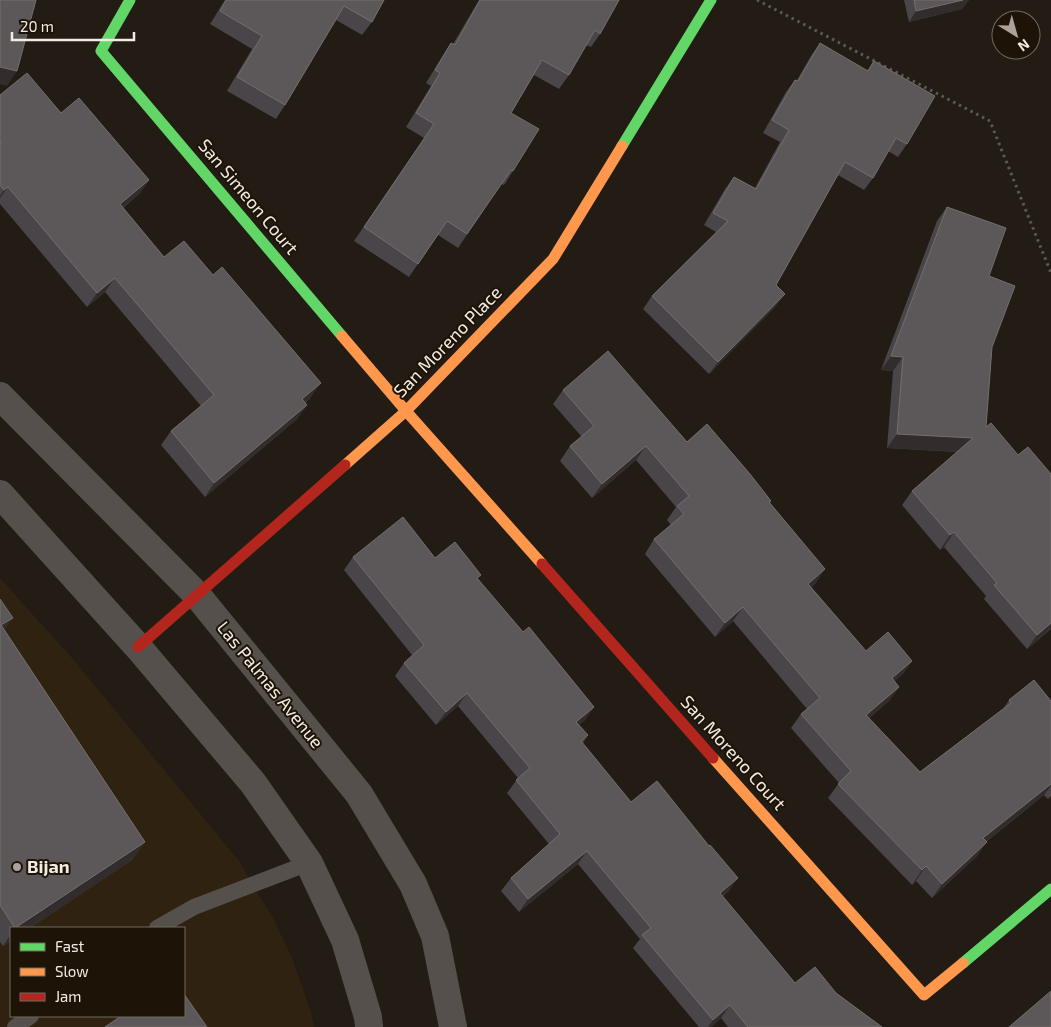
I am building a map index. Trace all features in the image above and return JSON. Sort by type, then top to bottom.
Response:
[{"type":"street","name":"San Simeon Court","points":[[130,0],[101,51],[406,411]]},
{"type":"street","name":"San Moreno Place","points":[[138,647],[406,411],[553,259],[712,0]]},
{"type":"street","name":"Las Palmas Avenue","points":[[0,396],[197,596],[359,794],[413,884],[435,936],[453,1027]]},
{"type":"street","name":"San Moreno Court","points":[[406,411],[924,995],[1051,889]]},
{"type":"street","points":[[0,494],[138,647],[252,783],[309,863],[345,940],[368,1017],[369,1027]]},
{"type":"lane","points":[[159,927],[194,907],[309,863]]},
{"type":"lane","points":[[15,1027],[30,1017]]},
{"type":"path","points":[[757,0],[990,121],[1051,273]]},
{"type":"shaded area","points":[[0,578],[73,659],[239,861],[273,918],[293,960],[314,1027],[0,1027]]},
{"type":"building","points":[[0,0],[36,0],[17,71],[0,67]]},
{"type":"building","points":[[226,0],[384,0],[372,22],[344,6],[285,105],[237,77],[262,36],[220,11]]},
{"type":"building","points":[[480,0],[619,0],[600,34],[595,30],[569,75],[542,60],[511,113],[539,129],[513,171],[511,170],[467,234],[447,221],[418,264],[364,227],[434,124],[416,113],[440,73],[435,70],[451,43],[455,45]]},
{"type":"building","points":[[914,0],[963,0],[916,11]]},
{"type":"building","points":[[820,43],[868,71],[874,61],[935,96],[907,144],[896,138],[873,178],[845,162],[776,285],[785,294],[718,362],[652,296],[728,221],[713,213],[734,177],[756,189],[789,130],[772,120],[795,80],[798,81]]},
{"type":"building","points":[[27,73],[61,113],[79,98],[149,180],[120,204],[164,257],[184,241],[213,275],[222,267],[321,383],[302,399],[307,405],[214,483],[171,431],[214,395],[115,278],[97,293],[8,187],[4,190],[0,185],[0,95]]},
{"type":"building","points":[[947,207],[1006,228],[989,276],[1015,286],[992,347],[986,427],[991,423],[1018,455],[1028,447],[1051,474],[1051,623],[1037,635],[994,585],[997,583],[954,532],[950,535],[912,491],[973,438],[897,434],[903,357],[891,356]]},
{"type":"building","points":[[608,351],[687,442],[707,424],[750,474],[771,501],[769,502],[825,569],[808,584],[866,651],[888,632],[912,661],[892,678],[899,687],[866,715],[920,772],[1011,703],[1009,700],[1034,680],[1051,701],[1051,784],[983,838],[987,842],[942,884],[926,866],[922,870],[838,784],[851,771],[801,714],[820,698],[743,607],[725,623],[654,539],[684,514],[677,506],[689,496],[646,446],[602,484],[570,446],[594,426],[563,390]]},
{"type":"building","points":[[403,517],[435,558],[455,542],[481,575],[477,578],[523,632],[529,627],[594,707],[576,722],[588,735],[581,741],[631,802],[657,781],[709,846],[738,878],[720,893],[795,983],[815,967],[836,993],[882,1027],[748,1027],[730,1005],[713,1020],[642,935],[651,928],[587,851],[528,899],[511,878],[560,834],[516,780],[530,768],[467,693],[446,712],[404,663],[424,645],[353,557]]},
{"type":"building","points":[[0,599],[13,618],[1,625],[145,842],[17,927],[14,927],[0,905]]},
{"type":"building","points":[[1051,991],[1051,1027],[1009,1027]]},
{"type":"building","points":[[185,995],[207,1027],[105,1027],[120,1017],[185,1017]]},
{"type":"traffic: fast","points":[[130,0],[101,51],[342,336]]},
{"type":"traffic: fast","points":[[622,146],[711,0]]},
{"type":"traffic: fast","points":[[963,963],[1051,889]]},
{"type":"traffic: slow","points":[[345,465],[406,411],[553,259],[622,146]]},
{"type":"traffic: slow","points":[[342,336],[542,564]]},
{"type":"traffic: slow","points":[[713,758],[924,995],[963,963]]},
{"type":"traffic: jam","points":[[138,647],[345,465]]},
{"type":"traffic: jam","points":[[542,564],[713,758]]},
{"type":"place","name":"Bijan","points":[[17,867]]}]
